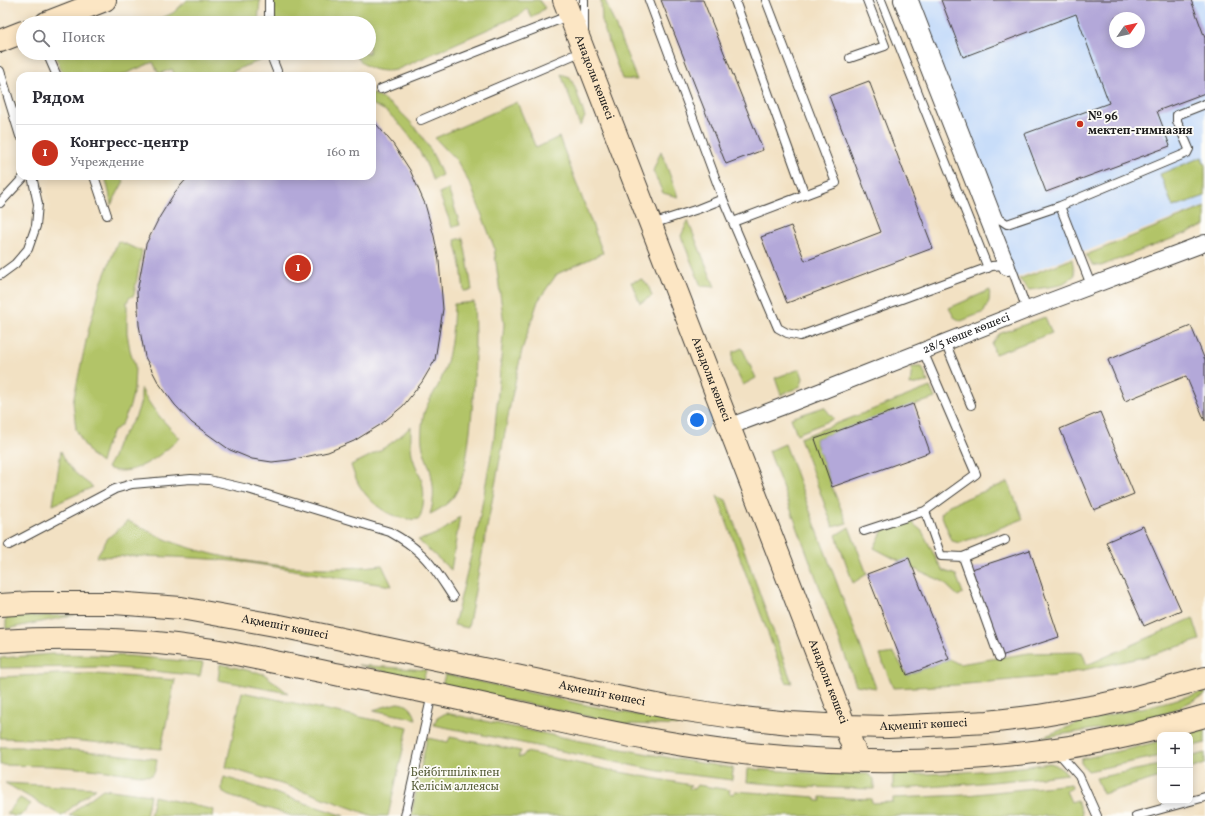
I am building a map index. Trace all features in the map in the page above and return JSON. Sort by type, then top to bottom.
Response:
[{"type":"street","points":[[64,16],[106,0]]},
{"type":"street","points":[[902,0],[1007,267]]},
{"type":"street","name":"Анадолы көшесі","points":[[569,4],[583,51],[858,760]]},
{"type":"street","points":[[0,41],[16,35]]},
{"type":"street","name":"28/5 көше көшесі","points":[[728,427],[1027,310],[1205,243]]},
{"type":"street","name":"Ақмешіт көшесі","points":[[0,605],[32,602],[93,602],[181,608],[280,626],[667,707],[734,718],[790,723],[888,727],[988,722],[1038,716],[1096,706],[1205,678]]},
{"type":"street","points":[[0,641],[67,638],[94,639],[135,641],[215,650],[432,693],[538,717],[657,741],[768,756],[858,760],[928,760],[1016,754],[1056,749],[1122,737],[1205,716]]},
{"type":"lane","points":[[269,0],[269,16]]},
{"type":"lane","points":[[649,0],[723,199],[778,328],[787,333],[800,336],[992,266],[1004,265],[1012,269],[1027,310]]},
{"type":"lane","points":[[737,0],[735,0],[805,195]]},
{"type":"lane","points":[[733,222],[836,183],[766,0]]},
{"type":"lane","points":[[850,58],[885,46],[867,0]]},
{"type":"lane","points":[[881,0],[988,268]]},
{"type":"lane","points":[[914,0],[998,218],[1008,224],[1060,206],[1187,153],[1188,149],[1177,121],[1177,115],[1205,104]]},
{"type":"lane","points":[[381,89],[569,4]]},
{"type":"lane","points":[[421,120],[583,51]]},
{"type":"lane","points":[[50,60],[55,72]]},
{"type":"lane","points":[[273,60],[277,70]]},
{"type":"lane","points":[[0,71],[16,123]]},
{"type":"lane","points":[[0,203],[21,180]]},
{"type":"lane","points":[[0,275],[15,264],[28,249],[36,226],[38,204],[33,180]]},
{"type":"lane","points":[[95,180],[107,215]]},
{"type":"lane","points":[[650,224],[698,209],[723,199]]},
{"type":"lane","points":[[1060,206],[1092,286]]},
{"type":"lane","points":[[945,342],[971,405]]},
{"type":"lane","points":[[864,531],[925,511],[976,474],[923,351]]},
{"type":"lane","points":[[9,545],[115,489],[132,484],[191,479],[209,480],[248,489],[390,532],[404,540],[421,554],[453,597]]},
{"type":"lane","points":[[925,511],[941,556],[963,557],[1005,540]]},
{"type":"lane","points":[[963,557],[999,657]]},
{"type":"lane","points":[[404,816],[432,693]]},
{"type":"lane","points":[[1056,749],[1079,776],[1097,816]]},
{"type":"lane","points":[[1136,816],[1205,797]]},
{"type":"shaded area","name":"№ 96 мектеп-гимназия","points":[[906,0],[1205,0],[1205,206],[1015,278]]},
{"type":"green space","points":[[187,0],[260,0],[259,16],[166,16],[173,13]]},
{"type":"green space","points":[[274,0],[539,0],[545,8],[532,18],[527,8],[520,15],[396,70],[390,71],[372,69],[360,60],[376,60],[376,16],[272,15]]},
{"type":"green space","points":[[601,0],[605,0],[637,80],[622,79],[602,23]]},
{"type":"green space","points":[[57,60],[262,60],[232,72],[173,72],[172,69],[164,72],[158,72],[153,62],[129,72],[62,72]]},
{"type":"green space","points":[[561,74],[570,77],[576,90],[585,117],[580,126]]},
{"type":"green space","points":[[376,95],[396,108],[415,127],[430,150],[442,175],[433,180],[425,161],[409,135],[396,120],[376,106]]},
{"type":"green space","points":[[517,102],[536,148],[559,137],[603,253],[557,274],[538,301],[522,350],[511,401],[468,628],[454,625],[478,527],[494,439],[504,324],[494,247],[471,186],[457,161],[435,138]]},
{"type":"green space","points":[[661,151],[678,197],[663,193],[653,171]]},
{"type":"green space","points":[[1202,157],[1205,166],[1205,196],[1173,207],[1160,174]]},
{"type":"green space","points":[[106,180],[124,181],[111,205]]},
{"type":"green space","points":[[448,189],[460,225],[452,227],[439,193]]},
{"type":"green space","points":[[1205,207],[1205,226],[1101,266],[1093,265],[1086,255]]},
{"type":"green space","points":[[688,221],[715,287],[701,286],[681,236]]},
{"type":"green space","points":[[463,238],[472,290],[464,291],[461,265],[455,240]]},
{"type":"green space","points":[[118,241],[142,251],[134,295],[129,298],[127,302],[127,333],[135,366],[134,389],[130,406],[122,424],[112,433],[105,448],[101,463],[92,456],[76,429],[73,402],[88,332],[101,284]]},
{"type":"green space","points":[[1072,259],[1075,275],[1061,285],[1029,290],[1019,279]]},
{"type":"green space","points":[[642,279],[648,285],[652,296],[640,303],[631,282]]},
{"type":"green space","points":[[990,290],[989,301],[984,312],[961,321],[954,317],[949,308]]},
{"type":"green space","points":[[474,302],[474,382],[472,415],[464,473],[454,496],[437,511],[430,514],[433,503],[433,486],[430,469],[422,443],[424,413],[440,382],[447,363],[452,334],[454,304]]},
{"type":"green space","points":[[1045,317],[1052,333],[995,354],[992,344],[999,334]]},
{"type":"green space","points":[[742,348],[756,378],[743,385],[732,363],[733,352]]},
{"type":"green space","points":[[912,367],[922,367],[928,382],[910,385]]},
{"type":"green space","points":[[800,369],[803,378],[801,386],[781,395],[775,378]]},
{"type":"green space","points":[[930,387],[935,398],[815,439],[832,487],[847,523],[833,527],[800,438]]},
{"type":"green space","points":[[141,388],[153,409],[180,438],[144,465],[119,471],[107,468],[113,457],[117,444],[136,416],[141,401]]},
{"type":"green space","points":[[824,407],[834,419],[797,434],[791,418]]},
{"type":"green space","points":[[411,426],[412,454],[424,491],[423,506],[419,519],[401,518],[384,511],[377,506],[364,493],[351,465],[383,448],[398,438]]},
{"type":"green space","points":[[785,444],[876,688],[856,685],[769,451]]},
{"type":"green space","points":[[61,451],[67,463],[74,472],[93,487],[53,505]]},
{"type":"green space","points":[[1008,482],[1023,519],[960,543],[952,541],[941,514],[949,505]]},
{"type":"green space","points":[[717,496],[726,500],[792,683],[786,682]]},
{"type":"green space","points":[[460,516],[451,570],[418,540],[441,531],[451,525]]},
{"type":"green space","points":[[128,521],[174,543],[229,558],[280,566],[333,568],[382,565],[392,586],[251,563],[212,559],[135,556],[96,557],[108,538]]},
{"type":"green space","points":[[910,521],[922,531],[942,570],[956,575],[963,593],[958,596],[942,581],[914,569],[874,548],[885,526]]},
{"type":"green space","points":[[849,527],[867,574],[853,583],[836,535]]},
{"type":"green space","points":[[75,615],[6,629],[6,617]]},
{"type":"green space","points":[[1193,618],[1200,640],[1144,657],[1055,676],[956,685],[893,688],[880,655],[894,653],[907,675],[949,659],[959,664],[1029,653],[1082,652],[1087,665]]},
{"type":"green space","points":[[52,654],[130,656],[203,663],[200,676],[101,667],[0,668],[0,659],[2,658]]},
{"type":"green space","points":[[220,664],[264,674],[288,693],[218,680]]},
{"type":"green space","points":[[358,665],[426,670],[423,681]]},
{"type":"green space","points":[[95,674],[175,680],[161,749],[71,740],[0,738],[0,677]]},
{"type":"green space","points":[[445,674],[581,704],[694,726],[624,724],[442,686]]},
{"type":"green space","points":[[242,692],[408,727],[388,816],[373,816],[307,792],[226,767]]},
{"type":"green space","points":[[1205,692],[1205,695],[1167,713],[1115,726],[1040,738],[1089,719],[1146,707]]},
{"type":"green space","points":[[397,703],[410,707],[416,719],[373,710]]},
{"type":"green space","points":[[446,713],[625,750],[733,768],[732,780],[659,771],[434,725],[437,718]]},
{"type":"green space","points":[[1205,728],[1205,743],[1193,746],[1192,732]]},
{"type":"green space","name":"Бейбітшілік пен Келісім аллеясы","points":[[450,737],[521,751],[518,757],[522,757],[526,752],[614,771],[691,785],[689,788],[694,789],[697,785],[730,790],[729,793],[733,794],[735,791],[815,797],[817,801],[821,801],[820,797],[871,799],[872,803],[893,802],[893,798],[967,795],[1071,784],[1072,788],[1066,791],[1071,802],[1077,800],[1083,816],[411,816],[427,738],[448,742]]},
{"type":"green space","points":[[1157,742],[1157,757],[1088,771],[1081,763],[1081,759]]},
{"type":"green space","points":[[0,747],[59,749],[157,759],[155,771],[150,776],[52,766],[0,765]]},
{"type":"green space","points":[[1205,753],[1205,764],[1193,768],[1193,756]]},
{"type":"green space","points":[[1050,763],[1056,765],[1068,774],[981,783],[893,789],[893,775],[972,772]]},
{"type":"green space","points":[[1157,766],[1157,778],[1103,794],[1096,778]]},
{"type":"green space","points":[[748,769],[868,774],[874,779],[874,789],[807,787],[747,782]]},
{"type":"green space","points":[[224,777],[344,816],[292,816],[229,796],[222,790]]},
{"type":"green space","points":[[5,783],[96,788],[62,816]]},
{"type":"green space","points":[[103,789],[150,795],[146,816],[69,816]]},
{"type":"green space","points":[[154,796],[214,810],[213,816],[150,816]]},
{"type":"green space","points":[[20,798],[31,804],[20,816],[14,816],[7,813]]},
{"type":"building","points":[[661,0],[703,0],[763,150],[726,164]]},
{"type":"building","points":[[941,0],[1191,0],[1205,38],[1205,93],[1157,111],[1170,146],[1046,192],[1024,134],[1109,103],[1076,14],[963,57]]},
{"type":"building","points":[[869,81],[933,248],[787,303],[761,237],[791,226],[805,261],[881,232],[829,96]]},
{"type":"building","points":[[376,124],[393,144],[410,170],[425,204],[439,261],[443,309],[435,360],[422,382],[403,406],[380,425],[354,441],[328,452],[272,462],[252,459],[230,450],[192,423],[175,405],[158,382],[145,357],[139,325],[137,292],[146,244],[159,218],[175,192],[186,180],[376,180]]},
{"type":"building","points":[[1191,326],[1205,360],[1205,421],[1186,376],[1125,401],[1108,360]]},
{"type":"building","points":[[913,404],[930,452],[832,487],[815,439]]},
{"type":"building","points":[[1100,412],[1134,494],[1094,510],[1060,429]]},
{"type":"building","points":[[1143,526],[1181,610],[1144,626],[1106,542]]},
{"type":"building","points":[[1030,550],[1059,637],[1001,656],[972,569]]},
{"type":"building","points":[[909,558],[949,659],[907,675],[867,574]]},
{"type":"place","name":"№ 96 мектеп-гимназия","points":[[1080,124]]},
{"type":"place","name":"Конгресс-центр","points":[[298,268]]}]
